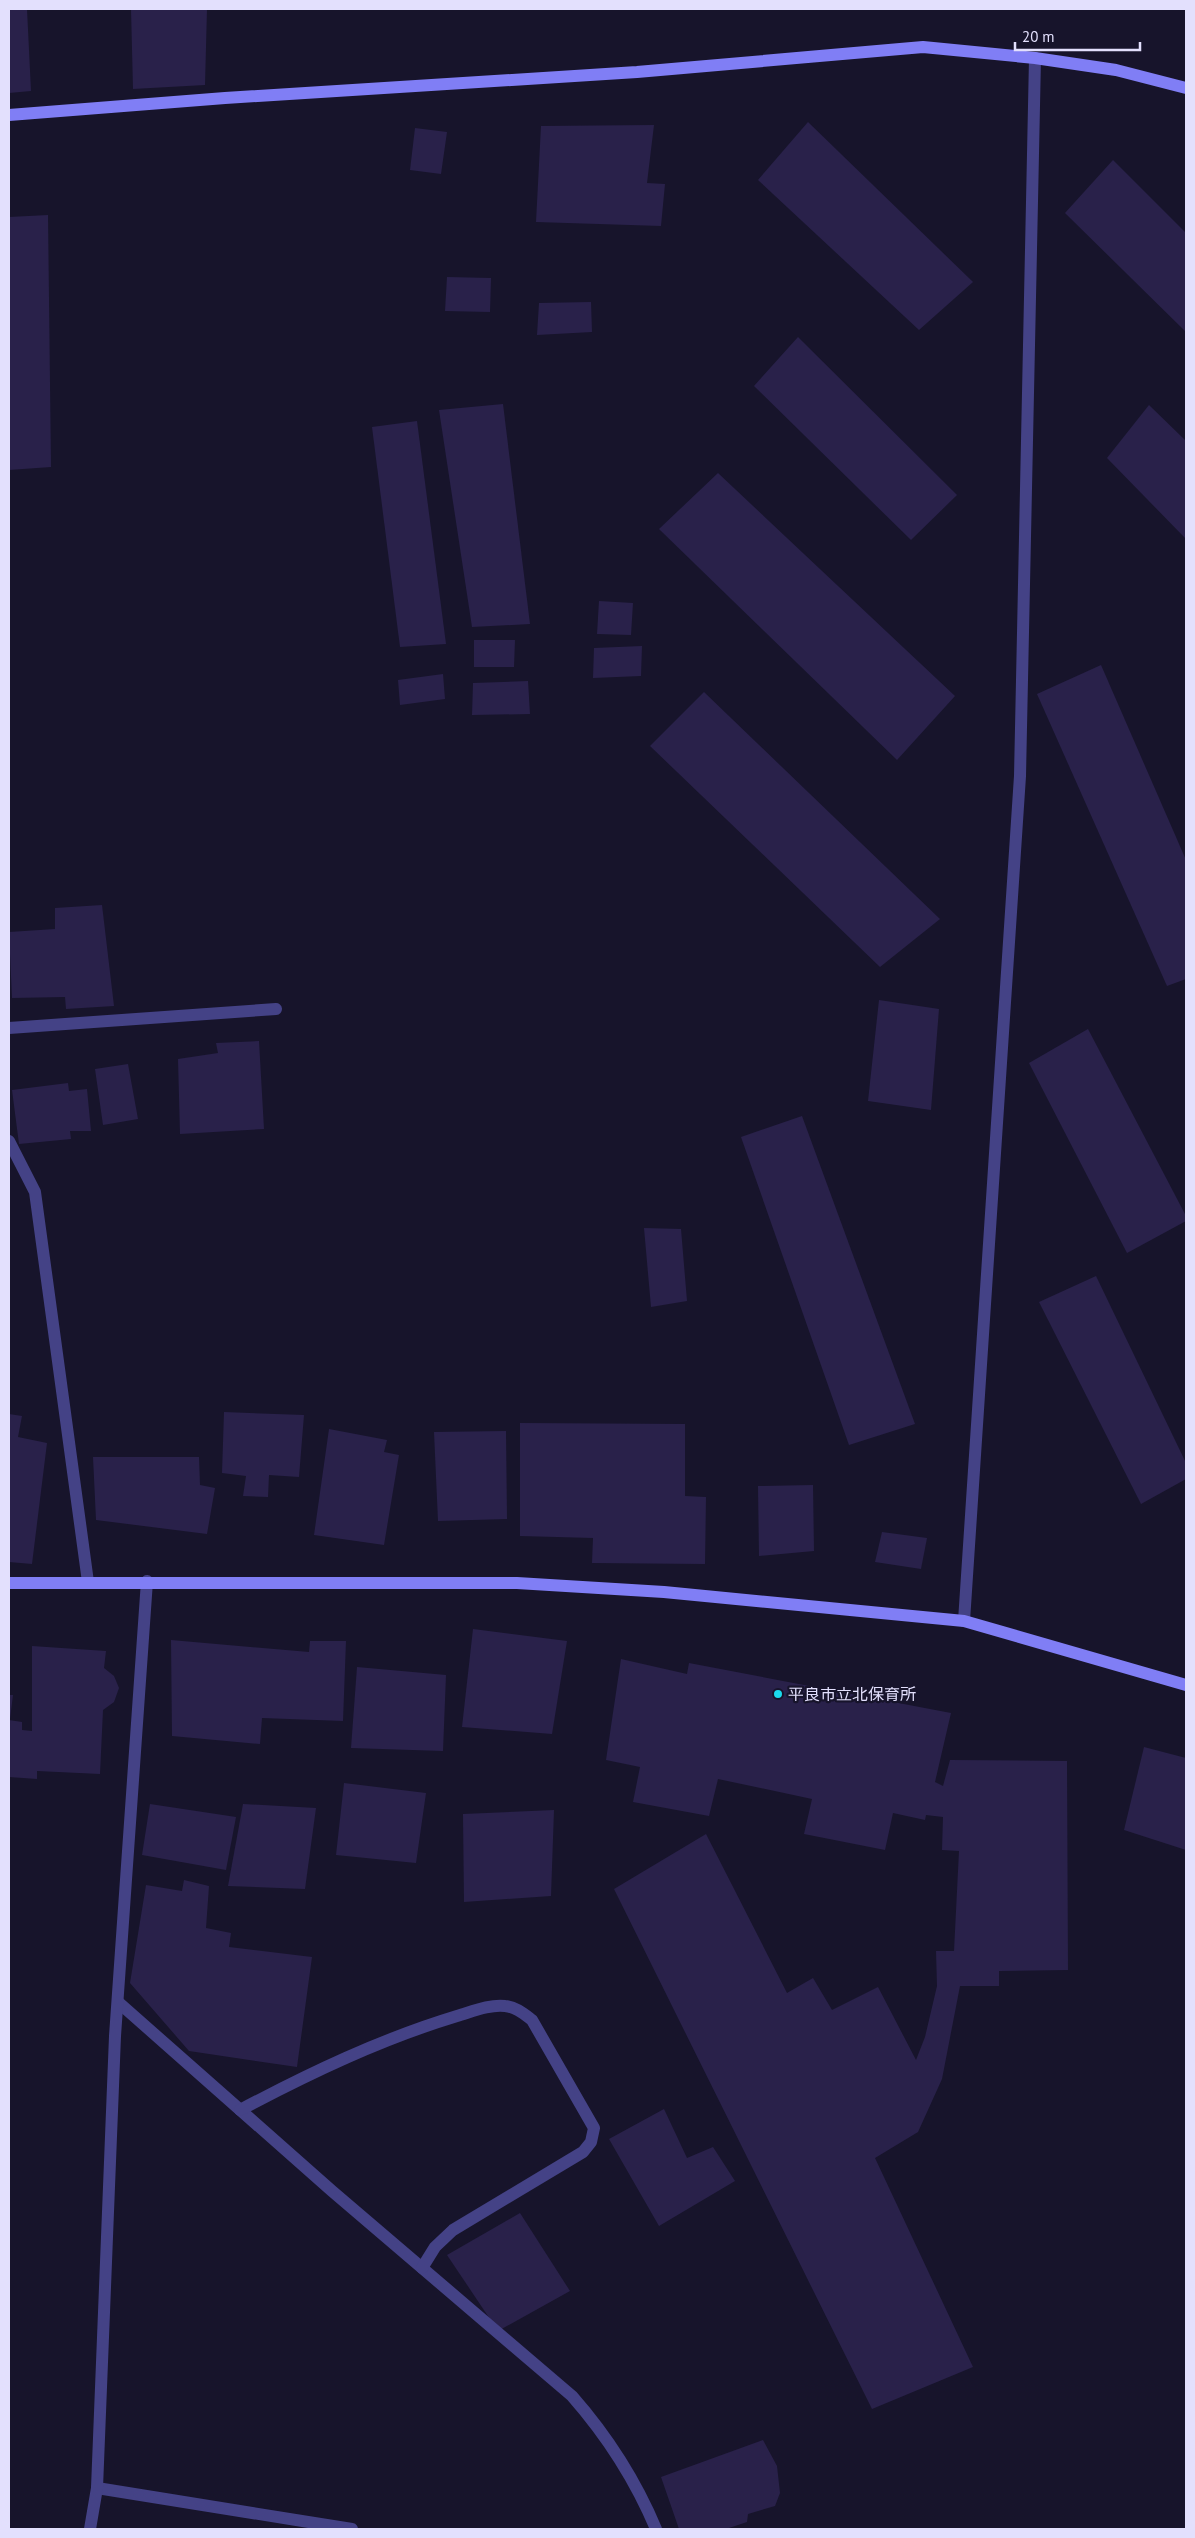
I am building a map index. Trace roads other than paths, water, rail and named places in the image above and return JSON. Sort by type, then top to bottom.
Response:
[{"type":"street","points":[[9,115],[225,98],[637,72],[922,47],[1035,58],[1116,70],[1186,88]]},
{"type":"street","points":[[964,1621],[1020,776],[1035,58]]},
{"type":"street","points":[[9,1028],[276,1010]]},
{"type":"street","points":[[9,1141],[35,1192],[88,1582]]},
{"type":"street","points":[[90,2529],[97,2488],[118,2002],[147,1581]]},
{"type":"street","points":[[9,1583],[147,1581],[517,1583],[664,1592],[964,1621],[1186,1685]]},
{"type":"street","points":[[118,2002],[422,2268],[572,2396],[602,2430],[644,2500],[656,2529]]},
{"type":"street","points":[[240,2110],[304,2076],[407,2031],[481,2009],[504,2005],[518,2010],[532,2020],[594,2128],[591,2142],[583,2152],[453,2230],[435,2247],[422,2268]]},
{"type":"street","points":[[97,2488],[352,2529]]},
{"type":"place","name":"平良市立北保育所","points":[[778,1694]]}]
